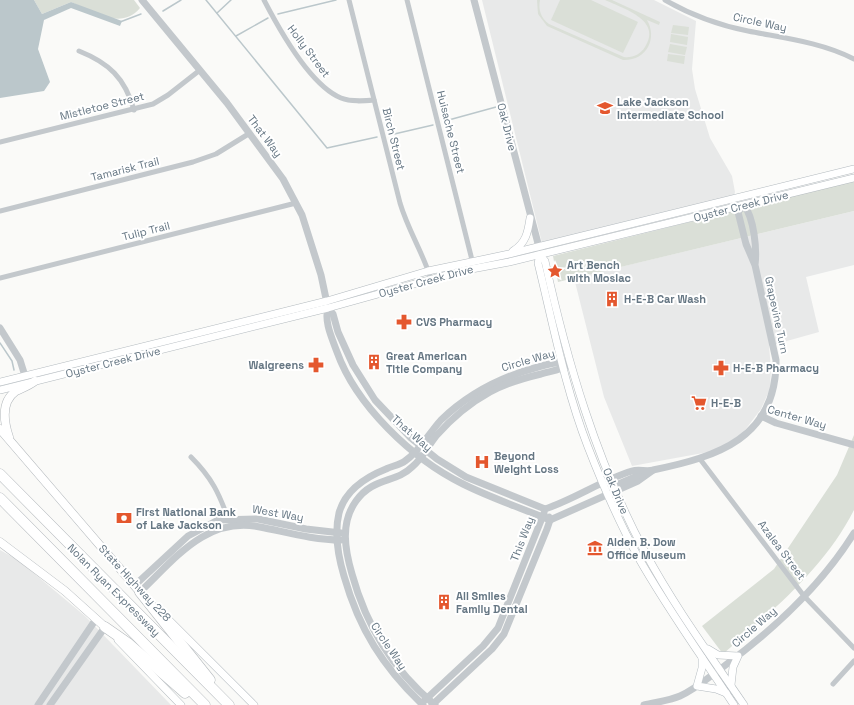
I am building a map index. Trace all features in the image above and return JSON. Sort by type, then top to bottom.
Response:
[{"type":"highway","name":"Nolan Ryan Expressway","points":[[0,474],[229,705]]},
{"type":"highway","name":"Nolan Ryan Expressway","points":[[0,498],[205,705]]},
{"type":"highway","points":[[137,589],[229,705]]},
{"type":"highway","points":[[105,627],[128,644],[200,705]]},
{"type":"main road","name":"Oyster Creek Drive","points":[[0,382],[431,279],[509,254],[854,169]]},
{"type":"main road","name":"Oyster Creek Drive","points":[[0,390],[328,304],[428,271],[540,255],[854,178]]},
{"type":"main road","points":[[509,254],[523,243],[528,233],[530,218]]},
{"type":"main road","name":"Oak Drive","points":[[540,255],[545,261],[570,363],[590,427],[630,523],[660,578],[704,647],[744,705]]},
{"type":"main road","name":"Oak Drive","points":[[540,255],[538,263],[563,365],[588,446],[604,484],[637,555],[676,620],[734,705]]},
{"type":"main road","points":[[9,438],[3,418],[5,404],[13,393],[35,381]]},
{"type":"main road","points":[[0,429],[9,438]]},
{"type":"main road","name":"State Highway 228","points":[[9,438],[137,589],[254,705]]},
{"type":"main road","points":[[0,542],[66,591],[105,627],[181,705]]},
{"type":"main road","points":[[704,647],[718,655],[738,656],[733,667],[731,685]]},
{"type":"main road","points":[[702,658],[702,668],[697,686],[716,689],[726,693]]},
{"type":"street","name":"That Way","points":[[142,0],[200,70],[277,170],[296,203],[310,240],[328,304],[348,354],[362,381],[376,400],[417,448]]},
{"type":"street","name":"Holly Street","points":[[264,0],[294,52],[326,89],[342,98],[352,100],[374,100]]},
{"type":"street","name":"Birch Street","points":[[349,0],[405,221],[431,279]]},
{"type":"street","name":"Huisache Street","points":[[407,0],[474,265]]},
{"type":"street","name":"Oak Drive","points":[[474,0],[540,255]]},
{"type":"street","name":"Circle Way","points":[[665,0],[701,19],[747,31],[820,46],[854,58]]},
{"type":"street","points":[[79,51],[99,60],[110,67],[118,75],[130,97],[134,110]]},
{"type":"street","name":"Mistletoe Street","points":[[0,142],[134,110],[153,104],[168,95],[200,70]]},
{"type":"street","name":"Tamarisk Trail","points":[[0,211],[193,162],[216,154],[250,133]]},
{"type":"street","name":"Tulip Trail","points":[[0,278],[296,203]]},
{"type":"street","name":"Grapevine Turn","points":[[744,205],[748,210],[755,241],[755,265],[776,360],[773,387],[768,403],[761,416]]},
{"type":"street","name":"That Way","points":[[328,304],[326,315],[340,361],[368,405],[393,433],[417,448],[461,483],[542,517]]},
{"type":"street","points":[[0,328],[20,360],[24,376]]},
{"type":"street","points":[[340,361],[348,354]]},
{"type":"street","name":"Circle Way","points":[[434,704],[398,667],[373,630],[357,593],[346,555],[346,522],[351,509],[365,491],[377,483],[409,470],[424,454],[440,432],[459,414],[489,392],[510,383],[570,363]]},
{"type":"street","name":"Circle Way","points":[[422,704],[391,671],[366,633],[350,600],[338,558],[337,537],[339,513],[342,506],[356,487],[373,474],[403,462],[434,427],[454,408],[486,386],[508,376],[563,365]]},
{"type":"street","name":"Center Way","points":[[550,520],[609,495],[614,486],[633,471],[652,471],[708,457],[733,445],[752,428],[761,416],[776,423],[854,445]]},
{"type":"street","name":"That Way","points":[[424,454],[466,477],[545,509]]},
{"type":"street","points":[[191,457],[213,482],[231,526]]},
{"type":"street","name":"Azalea Street","points":[[700,459],[804,596],[854,648]]},
{"type":"street","name":"Center Way","points":[[545,509],[604,484],[614,486],[638,481],[652,471]]},
{"type":"street","name":"This Way","points":[[422,704],[483,646],[498,628],[545,509]]},
{"type":"street","name":"This Way","points":[[434,704],[492,649],[505,632],[550,520],[545,509]]},
{"type":"street","points":[[542,517],[550,520]]},
{"type":"street","name":"West Way","points":[[137,589],[160,562],[196,531],[218,520],[228,518],[258,523],[316,539],[346,537]]},
{"type":"street","name":"West Way","points":[[137,589],[166,568],[199,538],[214,529],[258,523]]},
{"type":"street","points":[[196,531],[199,538]]},
{"type":"street","name":"Circle Way","points":[[644,705],[673,698],[697,686],[738,656],[770,629],[804,596],[828,570],[854,533]]},
{"type":"street","points":[[160,562],[166,568]]},
{"type":"street","points":[[38,705],[96,619]]},
{"type":"street","points":[[50,705],[105,627]]},
{"type":"street","points":[[85,636],[92,635],[95,641]]},
{"type":"street","points":[[834,684],[854,661]]},
{"type":"shaded area","points":[[0,0],[34,0],[42,14],[71,2],[122,21],[120,26],[71,8],[44,20],[38,49],[50,82],[44,91],[0,98]]},
{"type":"shaded area","points":[[34,0],[134,0],[140,8],[132,15],[116,19],[97,14],[71,2],[42,14]]},
{"type":"shaded area","name":"Lake Jackson Intermediate School","points":[[482,0],[654,0],[696,21],[692,69],[695,89],[710,138],[732,176],[735,192],[734,196],[542,243]]},
{"type":"shaded area","points":[[537,0],[540,0],[539,7],[542,16],[549,24],[624,57],[636,55],[643,50],[649,38],[649,29],[645,22],[638,16],[605,0],[612,0],[660,22],[659,25],[647,20],[651,34],[648,48],[638,57],[623,60],[547,26],[538,14]]},
{"type":"shaded area","points":[[560,0],[591,0],[638,22],[623,53],[551,20]]},
{"type":"shaded area","points":[[673,25],[689,27],[688,35],[671,33]]},
{"type":"shaded area","points":[[671,34],[688,37],[687,45],[670,42]]},
{"type":"shaded area","points":[[670,44],[687,47],[685,55],[668,52]]},
{"type":"shaded area","points":[[668,54],[685,56],[684,64],[667,61]]},
{"type":"shaded area","points":[[854,181],[854,211],[558,282],[553,256]]},
{"type":"shaded area","points":[[854,211],[854,265],[806,277],[819,332],[769,346],[771,369],[770,389],[761,409],[742,434],[714,451],[632,466],[604,397],[574,278]]},
{"type":"shaded area","points":[[854,435],[854,510],[842,531],[828,551],[796,588],[723,654],[702,626],[774,569],[837,475]]},
{"type":"shaded area","points":[[0,550],[18,560],[85,616],[171,705],[0,705]]},
{"type":"waterway","points":[[163,11],[181,0]]},
{"type":"waterway","points":[[206,0],[327,148],[377,137]]},
{"type":"waterway","points":[[217,13],[231,0]]},
{"type":"waterway","points":[[278,14],[336,0]]},
{"type":"waterway","points":[[120,22],[141,14]]},
{"type":"waterway","points":[[236,36],[268,18]]},
{"type":"waterway","points":[[445,121],[496,107]]},
{"type":"waterway","points":[[390,135],[433,125]]},
{"type":"waterway","points":[[0,343],[12,361],[14,370]]},
{"type":"place","name":"Lake Jackson Intermediate School","points":[[605,108]]},
{"type":"place","name":"Art Bench with Mosiac","points":[[555,271]]},
{"type":"place","name":"H-E-B Car Wash","points":[[612,299]]},
{"type":"place","name":"CVS Pharmacy","points":[[404,322]]},
{"type":"place","name":"Great American Title Company","points":[[374,362]]},
{"type":"place","name":"Walgreens","points":[[316,365]]},
{"type":"place","name":"H-E-B Pharmacy","points":[[721,368]]},
{"type":"place","name":"H-E-B","points":[[699,403]]},
{"type":"place","name":"Beyond Weight Loss","points":[[482,462]]},
{"type":"place","name":"First National Bank of Lake Jackson","points":[[124,518]]},
{"type":"place","name":"Alden B. Dow Office Museum","points":[[595,548]]},
{"type":"place","name":"All Smiles Family Dental","points":[[444,602]]}]
